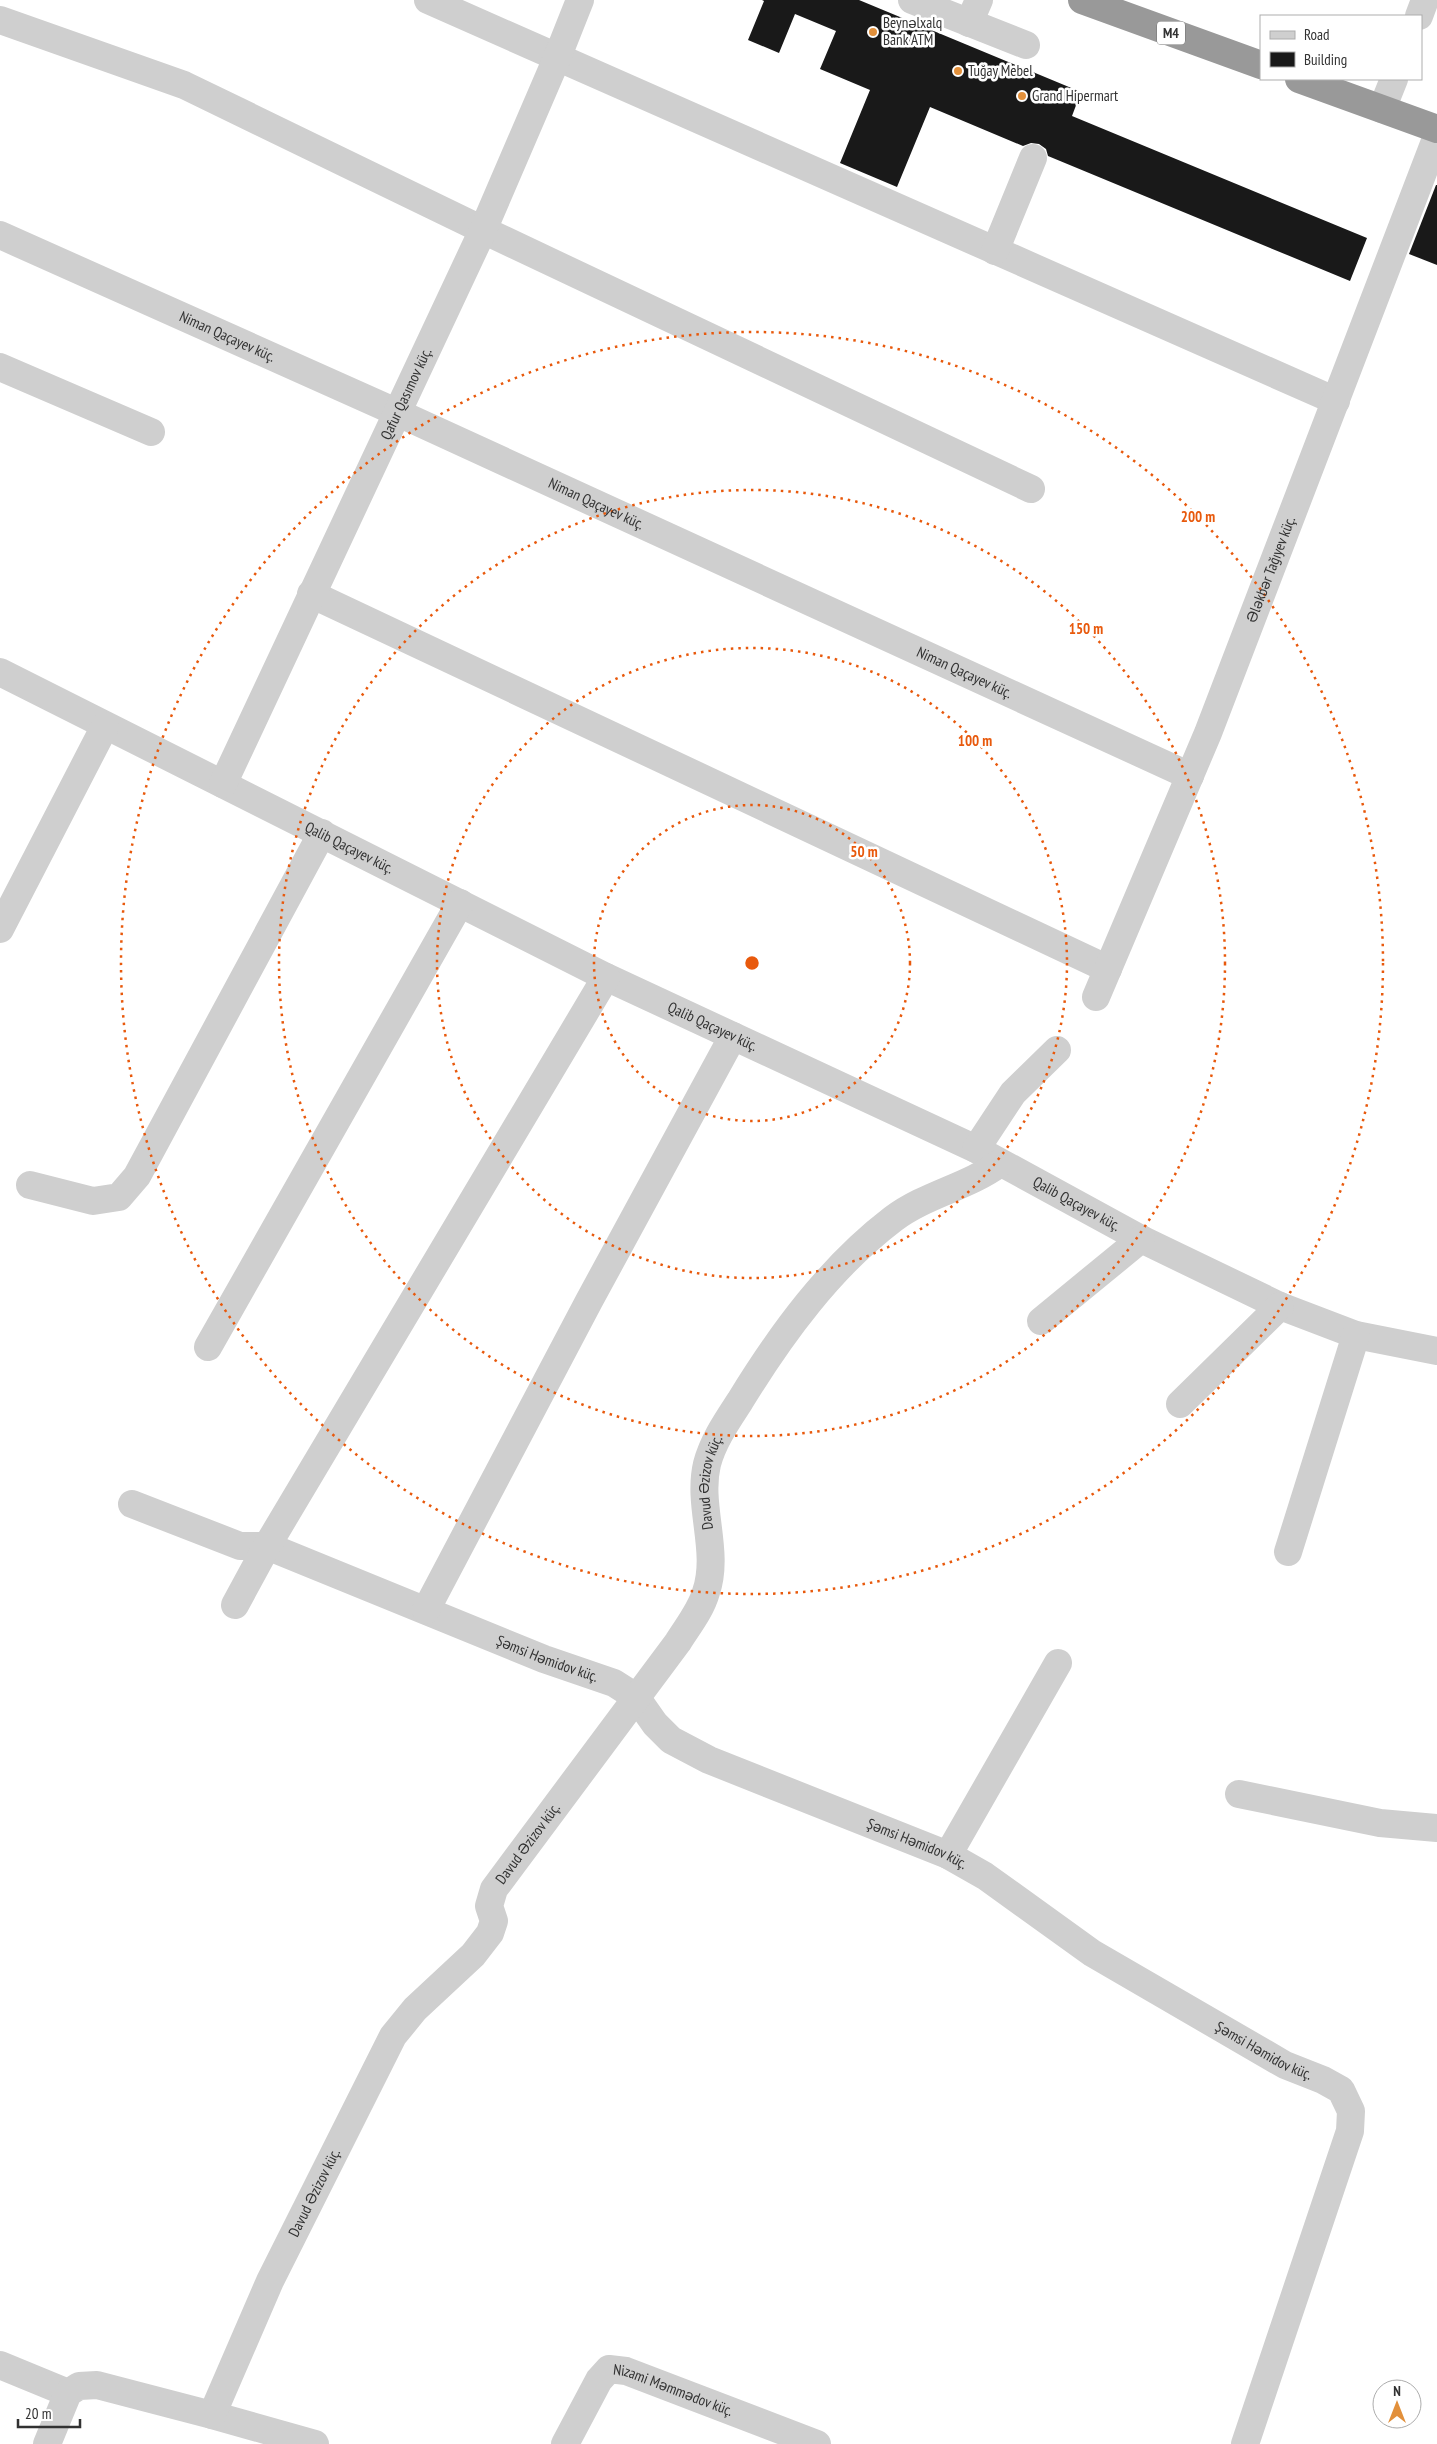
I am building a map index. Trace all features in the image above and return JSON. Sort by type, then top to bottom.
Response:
[{"type":"highway","name":"M4","points":[[1082,0],[1260,65]]},
{"type":"highway","points":[[1302,80],[1437,129]]},
{"type":"street","points":[[428,0],[1336,401]]},
{"type":"street","name":"Qafur Qasımov küç.","points":[[223,784],[483,230],[580,0]]},
{"type":"street","points":[[912,0],[974,11],[1026,45]]},
{"type":"street","points":[[1419,15],[1426,0]]},
{"type":"street","points":[[0,20],[184,85],[483,230],[1031,489]]},
{"type":"street","points":[[1382,109],[1394,80]]},
{"type":"street","name":"Ələkbər Tağıyev küç.","points":[[1096,997],[1190,776],[1437,136]]},
{"type":"street","points":[[995,251],[1033,158]]},
{"type":"street","name":"Niman Qaçayev küç.","points":[[0,235],[396,412],[1190,776]]},
{"type":"street","points":[[0,367],[151,432]]},
{"type":"street","points":[[311,594],[1108,969]]},
{"type":"street","name":"Qalib Qaçayev küç.","points":[[0,672],[606,977],[976,1149],[1141,1239],[1280,1306],[1356,1335],[1437,1351]]},
{"type":"street","points":[[0,929],[105,726]]},
{"type":"street","points":[[30,1185],[94,1201],[119,1197],[137,1176],[322,833]]},
{"type":"street","points":[[208,1346],[460,903]]},
{"type":"street","points":[[235,1605],[267,1546],[606,977]]},
{"type":"street","points":[[426,1610],[588,1301],[733,1036]]},
{"type":"street","points":[[976,1149],[1013,1093],[1057,1050]]},
{"type":"street","name":"Davud Əzizov küç.","points":[[212,2415],[270,2281],[393,2036],[415,2009],[473,1955],[490,1933],[494,1922],[489,1906],[494,1889],[678,1642],[707,1591],[710,1564],[704,1483],[706,1466],[712,1446],[767,1357],[834,1273],[893,1219],[927,1198],[985,1174],[1000,1163]]},
{"type":"street","points":[[1041,1321],[1141,1239]]},
{"type":"street","points":[[1180,1404],[1280,1306]]},
{"type":"street","points":[[1288,1552],[1356,1335]]},
{"type":"street","name":"Şəmsi Həmidov küç.","points":[[132,1504],[240,1546],[267,1546],[544,1658],[614,1683],[636,1697],[655,1724],[672,1740],[709,1760],[948,1855],[985,1876],[1092,1953],[1285,2065],[1323,2080],[1341,2090],[1349,2102],[1351,2110],[1350,2131],[1245,2444]]},
{"type":"street","points":[[948,1855],[1058,1663]]},
{"type":"street","points":[[1239,1794],[1380,1823],[1437,1828]]},
{"type":"street","points":[[0,2364],[68,2393]]},
{"type":"street","name":"Nizami Məmmədov küç.","points":[[565,2444],[599,2380],[609,2369],[626,2371],[817,2444]]},
{"type":"street","points":[[47,2444],[68,2393],[79,2386],[97,2385],[315,2444]]},
{"type":"building","points":[[762,0],[859,0],[1081,92],[1072,116],[1367,238],[1350,281],[1048,156],[1046,149],[1039,144],[1031,143],[1023,146],[930,107],[897,187],[840,163],[870,90],[820,69],[836,31],[795,14],[779,53],[748,40],[764,1]]},
{"type":"building","points":[[1437,185],[1437,265],[1409,254]]},
{"type":"place","name":"Beynəlxalq Bank ATM","points":[[873,32]]},
{"type":"place","name":"Tuğay Mebel","points":[[958,71]]},
{"type":"place","name":"Grand Hipermart","points":[[1022,96]]}]
